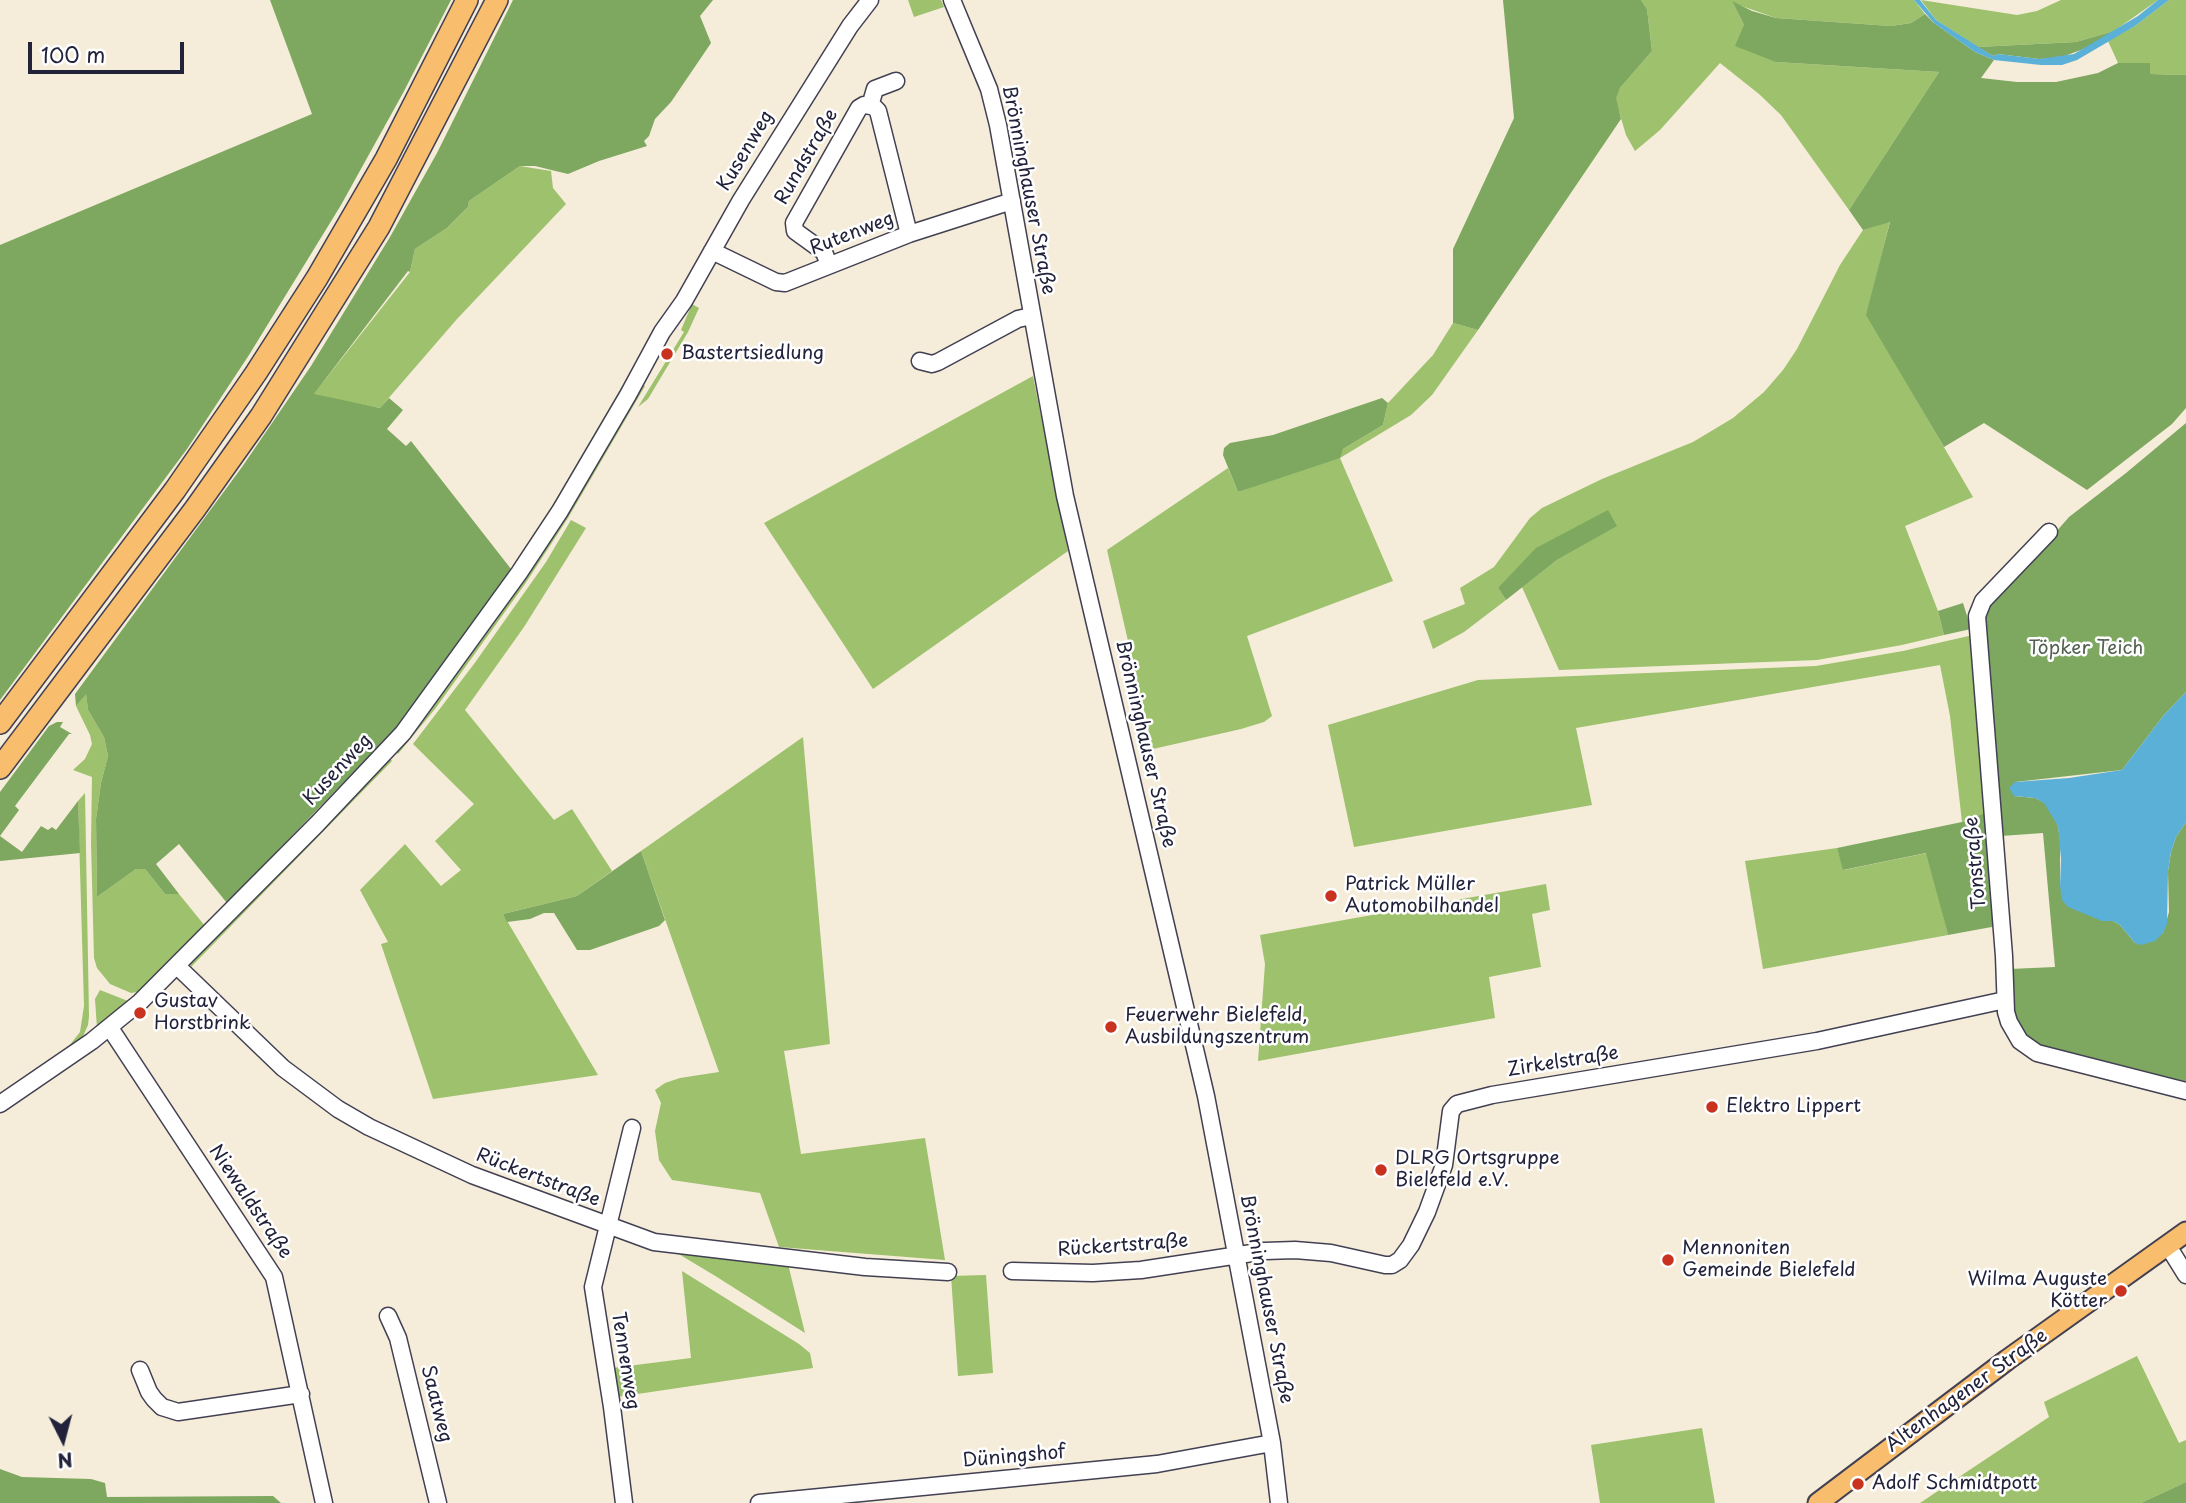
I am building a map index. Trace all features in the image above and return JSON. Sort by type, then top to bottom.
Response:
[{"type":"highway","points":[[0,723],[175,490],[256,373],[317,278],[386,159],[467,0]]},
{"type":"highway","points":[[0,768],[195,509],[261,416],[379,227],[497,0]]},
{"type":"main road","name":"Altenhagener Straße","points":[[1818,1503],[2007,1360],[2186,1231]]},
{"type":"street","name":"Kusenweg","points":[[850,26],[860,0]]},
{"type":"street","name":"Kusenweg","points":[[0,1104],[110,1028],[177,966],[403,733],[519,573],[560,511],[662,332],[684,301],[784,130],[850,26],[870,0]]},
{"type":"street","name":"Brönninghauser Straße","points":[[952,0],[989,89],[1065,496],[1202,1079],[1272,1443],[1279,1503]]},
{"type":"street","name":"Rundstraße","points":[[829,265],[824,251],[795,231],[794,223],[859,108],[870,106],[875,89],[896,81]]},
{"type":"street","points":[[870,106],[878,111],[909,234]]},
{"type":"street","name":"Rutenweg","points":[[712,251],[781,284],[909,234],[1012,201]]},
{"type":"street","points":[[920,362],[938,362],[1018,318],[1031,316]]},
{"type":"street","name":"Tonstraße","points":[[2049,532],[1983,601],[1976,615],[2004,956],[2005,1000],[2009,1022],[2027,1048],[2037,1054],[2186,1091]]},
{"type":"street","name":"Rückertstraße","points":[[177,966],[283,1068],[338,1109],[369,1127],[472,1175],[654,1242],[865,1267],[948,1272]]},
{"type":"street","name":"Zirkelstraße","points":[[1237,1255],[1295,1250],[1331,1253],[1385,1265],[1392,1265],[1400,1260],[1427,1212],[1438,1184],[1448,1144],[1451,1111],[1466,1100],[1817,1041],[2005,1000]]},
{"type":"street","name":"Niewaldstraße","points":[[110,1028],[274,1277],[324,1503]]},
{"type":"street","name":"Tennenweg","points":[[625,1503],[593,1287],[632,1128]]},
{"type":"street","points":[[2168,1246],[2186,1275]]},
{"type":"street","name":"Rückertstraße","points":[[1012,1271],[1097,1273],[1177,1265],[1237,1255]]},
{"type":"street","name":"Saatweg","points":[[387,1317],[398,1338],[438,1503]]},
{"type":"street","points":[[140,1370],[154,1399],[162,1407],[178,1412],[301,1394]]},
{"type":"street","name":"Düningshof","points":[[759,1503],[1157,1464],[1272,1443]]},
{"type":"green space","points":[[270,0],[451,0],[341,205],[249,355],[187,449],[0,700],[0,245],[312,114]]},
{"type":"green space","points":[[513,0],[713,0],[700,16],[711,43],[671,102],[655,119],[649,136],[644,141],[647,146],[568,174],[535,166],[520,166],[469,201],[468,207],[447,228],[415,249],[410,272],[408,271],[314,394],[380,408],[389,398],[403,410],[387,429],[406,446],[411,441],[511,569],[397,727],[227,903],[179,844],[156,864],[179,894],[165,894],[145,869],[136,869],[97,897],[96,819],[108,756],[104,737],[88,710],[86,694],[76,706],[75,694],[242,467],[311,366],[390,237],[437,153]]},
{"type":"green space","points":[[908,0],[941,0],[944,7],[914,17]]},
{"type":"green space","points":[[1503,0],[1641,0],[1647,9],[1652,51],[1620,88],[1616,98],[1621,119],[1478,330],[1453,323],[1453,249],[1514,118]]},
{"type":"green space","points":[[1641,0],[1914,0],[1925,14],[1911,23],[1891,26],[1776,18],[1733,3],[1744,25],[1776,62],[1939,72],[1849,210],[1781,115],[1720,63],[1660,130],[1635,151],[1626,135],[1615,98],[1620,88],[1652,51],[1647,9]]},
{"type":"green space","points":[[1921,0],[2017,15],[2037,11],[2061,0],[2158,0],[2114,31],[2076,42],[1978,47],[1936,20]]},
{"type":"green space","points":[[2169,0],[2186,0],[2186,75],[2150,74],[2150,63],[2118,63],[2108,41],[2135,26]]},
{"type":"green space","points":[[1732,1],[1752,11],[1776,18],[1891,26],[1911,23],[1925,14],[1975,52],[1994,60],[1981,78],[2056,82],[2098,73],[2118,63],[2150,63],[2150,74],[2186,75],[2186,408],[2172,424],[2087,490],[1984,423],[1944,447],[1866,315],[1890,222],[1863,230],[1849,210],[1939,72],[1776,62],[1735,46],[1744,25]]},
{"type":"green space","points":[[2114,31],[2089,47],[2059,58],[2039,59],[1998,54],[1993,56],[1978,47],[2076,42]]},
{"type":"green space","points":[[520,166],[551,171],[553,188],[566,204],[457,319],[380,408],[313,395],[410,272],[415,249],[447,228],[468,207],[469,201]]},
{"type":"green space","points":[[1890,221],[1867,315],[1973,497],[1905,526],[1938,611],[1944,635],[1817,660],[1559,670],[1522,587],[1557,560],[1616,526],[1498,588],[1506,600],[1464,632],[1433,649],[1423,621],[1465,604],[1460,588],[1494,567],[1530,518],[1542,508],[1602,479],[1693,442],[1733,418],[1764,392],[1797,349],[1840,265],[1863,230]]},
{"type":"green space","points":[[692,304],[699,308],[688,332],[648,399],[638,407],[684,332],[681,330]]},
{"type":"green space","points":[[1453,323],[1478,330],[1432,395],[1411,415],[1340,458],[1393,581],[1247,636],[1272,716],[1264,722],[1153,749],[1107,550],[1228,468],[1238,492],[1340,454],[1343,449],[1383,425],[1388,403],[1433,355]]},
{"type":"green space","points":[[635,364],[639,367],[521,561],[515,562],[552,506]]},
{"type":"green space","points":[[1033,376],[1068,551],[873,689],[764,523]]},
{"type":"green space","points":[[642,384],[645,386],[568,518],[525,584],[435,709],[398,754],[395,750]]},
{"type":"green space","points":[[1382,398],[1388,403],[1383,425],[1343,449],[1340,458],[1238,492],[1223,455],[1224,448],[1230,443],[1273,435]]},
{"type":"green space","name":"Töpker Teich","points":[[2186,423],[2186,692],[2164,715],[2122,770],[2015,782],[2014,796],[2035,798],[2045,803],[2052,814],[2058,826],[2060,841],[2060,886],[2102,921],[2113,921],[2120,925],[2135,943],[2163,933],[2169,912],[2168,871],[2171,852],[2176,837],[2186,822],[2186,1085],[2041,1048],[2019,1027],[2013,1012],[2010,969],[2055,967],[2043,833],[2001,836],[1982,619],[1988,603],[2021,572],[2069,517]]},
{"type":"green space","points":[[1608,510],[1617,526],[1557,560],[1506,600],[1498,588],[1536,548]]},
{"type":"green space","points":[[571,520],[586,528],[524,627],[465,710],[554,820],[572,809],[612,871],[577,896],[503,914],[598,1075],[433,1099],[381,944],[388,942],[360,890],[405,844],[441,886],[461,870],[435,841],[474,804],[413,744],[546,562]]},
{"type":"green space","points":[[1963,603],[1971,629],[1944,635],[1938,611]]},
{"type":"green space","points":[[1973,635],[1987,812],[1962,822],[1950,716],[1940,665],[1576,728],[1592,805],[1354,847],[1328,725],[1478,680],[1816,666],[1903,651]]},
{"type":"green space","points":[[86,693],[88,710],[104,737],[108,756],[96,819],[97,897],[136,869],[145,869],[165,894],[179,894],[205,926],[142,991],[131,993],[110,984],[97,968],[94,958],[92,777],[73,770],[85,759],[92,744],[76,706]]},
{"type":"green space","points":[[63,722],[60,727],[72,734],[69,734],[15,806],[19,810],[0,836],[0,792],[49,726]]},
{"type":"green space","points":[[803,737],[830,1044],[784,1051],[801,1154],[925,1138],[945,1260],[779,1247],[760,1193],[672,1180],[659,1160],[655,1131],[661,1103],[655,1090],[680,1078],[719,1072],[641,851]]},
{"type":"green space","points":[[384,761],[392,761],[191,967],[189,960]]},
{"type":"green space","points":[[85,793],[89,1016],[80,1043],[65,1051],[80,1032],[84,1006],[78,801]]},
{"type":"green space","points":[[78,801],[80,853],[0,861],[0,836],[22,852],[41,826],[56,830]]},
{"type":"green space","points":[[1987,812],[1997,926],[1948,935],[1926,853],[1843,870],[1837,848],[1962,822]]},
{"type":"green space","points":[[1837,848],[1844,870],[1927,853],[1948,935],[1763,969],[1745,861]]},
{"type":"green space","points":[[641,851],[665,920],[659,926],[590,950],[577,950],[554,913],[507,922],[503,914],[577,896]]},
{"type":"green space","points":[[1546,884],[1550,910],[1532,914],[1541,967],[1489,977],[1495,1018],[1258,1061],[1265,964],[1260,935]]},
{"type":"green space","points":[[100,990],[128,1001],[97,1028],[95,999]]},
{"type":"green space","points":[[667,1247],[788,1264],[805,1333],[717,1277]]},
{"type":"green space","points":[[682,1271],[799,1344],[810,1353],[813,1368],[617,1397],[612,1368],[691,1358]]},
{"type":"green space","points":[[986,1275],[993,1373],[958,1376],[951,1276]]},
{"type":"green space","points":[[2137,1356],[2179,1443],[2186,1440],[2186,1482],[2141,1503],[1920,1503],[2049,1417],[2044,1402]]},
{"type":"green space","points":[[1702,1428],[1715,1503],[1600,1503],[1591,1445]]},
{"type":"green space","points":[[0,1469],[22,1477],[91,1479],[105,1483],[107,1497],[273,1496],[281,1503],[0,1503]]},
{"type":"green space","points":[[2186,1482],[2186,1503],[2141,1503]]},
{"type":"water","points":[[1914,0],[1920,0],[1936,20],[1993,56],[1998,54],[2039,59],[2074,54],[2138,16],[2158,0],[2169,0],[2135,26],[2077,60],[2062,65],[2041,65],[1994,60],[1975,52],[1934,23]]},
{"type":"water","points":[[2186,692],[2186,822],[2176,837],[2171,852],[2167,924],[2155,941],[2141,945],[2135,943],[2120,925],[2113,921],[2102,921],[2068,907],[2062,900],[2058,826],[2044,803],[2035,798],[2014,796],[2009,788],[2015,782],[2122,770],[2164,715]]},
{"type":"place","name":"Bastertsiedlung","points":[[667,354]]},
{"type":"place","name":"Patrick Müller Automobilhandel","points":[[1331,896]]},
{"type":"place","name":"Gustav Horstbrink","points":[[140,1013]]},
{"type":"place","name":"Feuerwehr Bielefeld, Ausbildungszentrum","points":[[1111,1027]]},
{"type":"place","name":"Elektro Lippert","points":[[1712,1107]]},
{"type":"place","name":"DLRG Ortsgruppe Bielefeld e.V.","points":[[1381,1170]]},
{"type":"place","name":"Mennoniten Gemeinde Bielefeld","points":[[1668,1260]]},
{"type":"place","name":"Wilma Auguste Kötter","points":[[2121,1291]]},
{"type":"place","name":"Adolf Schmidtpott","points":[[1858,1484]]}]
